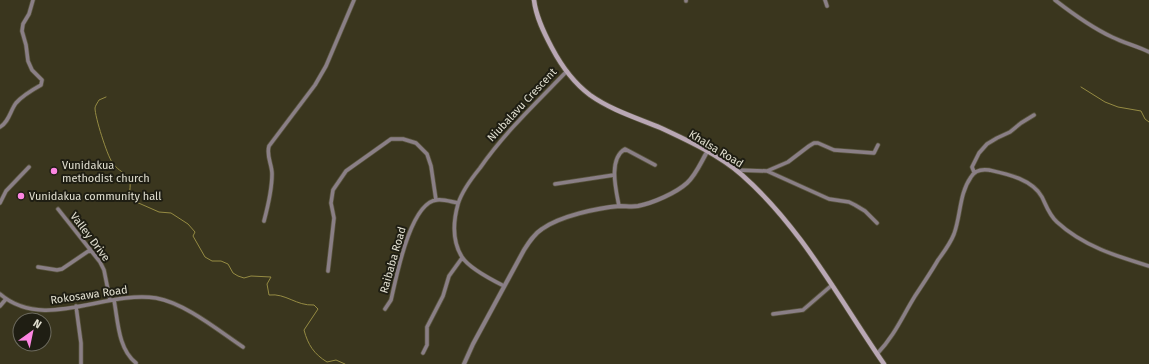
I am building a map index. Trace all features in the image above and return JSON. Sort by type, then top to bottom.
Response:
[{"type":"main road","name":"Khalsa Road","points":[[534,0],[535,10],[558,59],[567,71],[589,94],[608,106],[661,128],[719,158],[742,175],[769,202],[795,231],[884,364]]},
{"type":"street","points":[[0,127],[4,124],[18,101],[41,85],[42,82],[32,70],[28,61],[22,31],[23,24],[29,14],[33,0]]},
{"type":"street","points":[[264,221],[270,201],[272,173],[268,151],[269,146],[315,85],[326,66],[354,0]]},
{"type":"street","points":[[825,0],[827,6]]},
{"type":"street","points":[[1055,0],[1080,19],[1098,30],[1149,52]]},
{"type":"street","name":"Niubalavu Crescent","points":[[504,286],[479,272],[462,258],[454,238],[454,221],[458,203],[469,182],[508,131],[567,71]]},
{"type":"street","points":[[974,172],[972,167],[984,146],[996,138],[1013,131],[1024,121],[1034,116]]},
{"type":"street","points":[[328,271],[334,218],[331,203],[334,190],[346,171],[391,139],[403,139],[416,143],[427,154],[431,166],[436,200],[458,203]]},
{"type":"street","points":[[767,171],[788,162],[811,144],[818,143],[834,150],[872,153],[874,153],[878,145]]},
{"type":"street","points":[[619,206],[614,175],[615,165],[621,152],[625,149],[655,165]]},
{"type":"street","points":[[464,364],[473,344],[524,250],[532,238],[542,229],[557,221],[578,214],[619,206],[639,206],[667,196],[688,182],[699,167],[707,152]]},
{"type":"street","points":[[0,203],[6,190],[29,167]]},
{"type":"street","points":[[877,354],[891,338],[908,308],[950,242],[956,228],[960,201],[965,188],[974,172],[982,169],[1012,176],[1028,183],[1041,195],[1048,212],[1056,221],[1072,234],[1108,253],[1149,266]]},
{"type":"street","points":[[735,170],[767,171],[830,200],[849,202],[865,211],[877,224]]},
{"type":"street","points":[[555,184],[614,175]]},
{"type":"street","name":"Raibaba Road","points":[[385,309],[391,300],[407,236],[414,222],[426,205],[436,200]]},
{"type":"street","name":"Valley Drive","points":[[58,209],[100,262],[104,270],[122,342],[130,358],[136,363]]},
{"type":"street","points":[[38,267],[57,270],[62,269],[90,250]]},
{"type":"street","points":[[423,353],[427,345],[427,327],[443,296],[449,276],[462,258]]},
{"type":"street","points":[[773,314],[803,310],[832,285]]},
{"type":"street","name":"Rokosawa Road","points":[[0,294],[18,305],[35,310],[68,308],[112,300],[142,297],[157,298],[187,309],[244,347]]},
{"type":"street","points":[[0,306],[6,299]]},
{"type":"street","points":[[76,306],[81,364]]},
{"type":"waterway","points":[[1081,87],[1105,102],[1118,107],[1141,111],[1145,119],[1149,122]]},
{"type":"waterway","points":[[106,97],[99,100],[95,107],[99,127],[107,152],[112,162],[126,175],[130,182],[129,195],[134,201],[159,212],[171,213],[188,224],[195,232],[193,236],[205,257],[212,261],[221,261],[228,264],[233,273],[238,276],[244,278],[251,276],[271,277],[267,284],[269,295],[281,296],[302,304],[314,305],[318,309],[304,330],[307,340],[318,356],[327,362],[336,360],[345,364]]},
{"type":"place","name":"Vunidakua methodist church","points":[[54,171]]},
{"type":"place","name":"Vunidakua community hall","points":[[21,196]]}]
